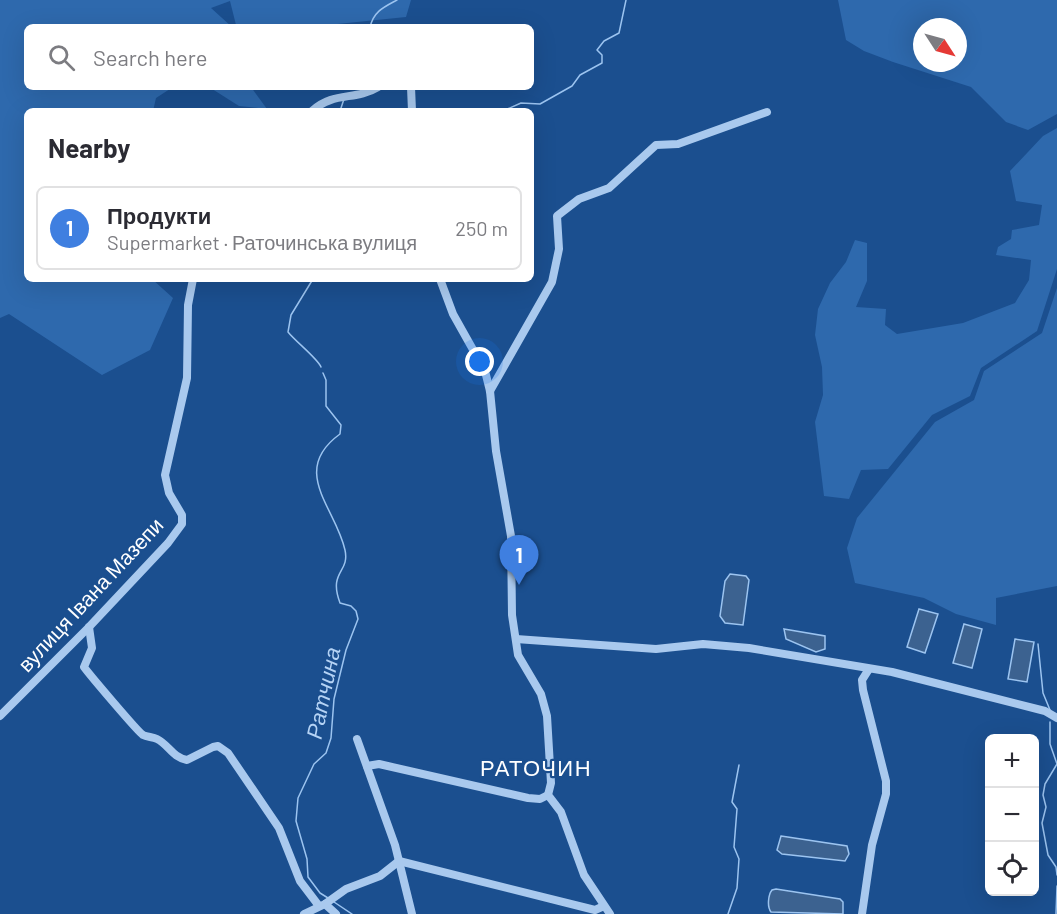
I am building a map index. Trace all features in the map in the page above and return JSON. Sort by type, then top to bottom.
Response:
[{"type":"street","points":[[315,108],[322,102],[343,95],[361,95],[372,90]]},
{"type":"street","points":[[411,90],[412,108]]},
{"type":"street","points":[[490,391],[552,282],[560,249],[557,216],[579,199],[609,188],[656,146],[678,144],[767,112]]},
{"type":"street","name":"вулиця Івана Мазепи","points":[[0,716],[89,627],[168,543],[182,524],[182,515],[169,493],[165,475],[187,378],[188,305],[192,282]]},
{"type":"street","points":[[367,766],[379,764],[528,798],[540,799],[548,795],[551,783],[545,705],[518,655],[512,615],[511,536],[496,451],[490,391],[485,371],[453,314],[441,282]]},
{"type":"street","points":[[89,627],[92,648],[84,667],[121,708],[135,728],[143,735],[158,739],[171,753],[187,760],[218,746],[228,753],[279,828],[300,881],[327,901],[336,914]]},
{"type":"street","points":[[516,639],[656,650],[703,645],[739,647],[869,669],[1045,711],[1057,718]]},
{"type":"street","points":[[862,914],[872,845],[886,794],[886,781],[863,690],[862,680],[869,669]]},
{"type":"street","points":[[357,739],[399,861],[412,914]]},
{"type":"street","points":[[548,795],[561,812],[584,875],[610,911]]},
{"type":"street","points":[[304,914],[374,879],[399,861],[595,910],[610,911]]},
{"type":"shaded area","points":[[0,0],[411,0],[406,17],[337,24],[236,24],[230,1],[211,8],[229,24],[24,24],[24,90],[168,90],[156,98],[154,108],[24,108],[24,282],[155,282],[173,298],[150,350],[102,375],[9,314],[0,318]]},
{"type":"shaded area","points":[[838,0],[1057,0],[1057,114],[1028,130],[1006,122],[971,87],[924,72],[967,72],[967,18],[913,18],[913,68],[864,51],[846,40]]},
{"type":"shaded area","points":[[214,90],[253,90],[266,108],[239,106]]},
{"type":"shaded area","points":[[1057,128],[1057,269],[1037,331],[981,368],[970,396],[932,415],[888,469],[861,470],[849,499],[824,496],[815,422],[823,395],[822,367],[815,335],[818,309],[830,283],[846,262],[855,240],[867,243],[867,281],[856,307],[886,309],[885,325],[897,334],[963,323],[1015,303],[1029,280],[1031,260],[996,255],[998,247],[1011,239],[1012,230],[1039,225],[1042,205],[1016,201],[1010,171],[1043,136]]},
{"type":"shaded area","points":[[1057,288],[1057,586],[996,598],[996,625],[956,614],[924,598],[855,583],[847,548],[857,518],[935,422],[974,400],[984,371],[1042,333]]},
{"type":"shaded area","points":[[730,574],[746,576],[749,580],[743,625],[725,623],[720,616],[725,581]]},
{"type":"shaded area","points":[[919,609],[938,614],[925,653],[907,647]]},
{"type":"shaded area","points":[[964,624],[982,629],[972,668],[953,663]]},
{"type":"shaded area","points":[[784,629],[825,636],[825,649],[816,652],[786,639]]},
{"type":"shaded area","points":[[1015,639],[1034,642],[1027,682],[1008,679]]},
{"type":"shaded area","points":[[781,836],[847,846],[849,854],[845,861],[782,854],[777,850]]},
{"type":"shaded area","points":[[772,890],[840,899],[843,902],[843,914],[771,912],[769,898]]},
{"type":"waterway","name":"Ратчина","points":[[371,24],[377,13],[397,0]]},
{"type":"waterway","points":[[510,108],[521,103],[540,104],[572,86],[580,75],[602,63],[602,55],[597,50],[604,41],[619,33],[626,0]]},
{"type":"waterway","name":"Ратчина","points":[[341,108],[344,99]]},
{"type":"waterway","name":"Ратчина","points":[[311,282],[291,315],[288,332],[316,359],[321,367]]},
{"type":"waterway","name":"Ратчина","points":[[323,373],[326,380],[326,406],[341,425],[340,434],[325,448],[318,462],[317,476],[320,490],[345,550],[345,563],[336,584],[340,603],[351,606],[356,611],[358,619],[346,650],[334,699],[331,738],[326,753],[314,764],[298,798],[296,821],[307,859],[308,877],[320,893],[328,898]]},
{"type":"waterway","points":[[1038,644],[1043,693],[1050,710]]},
{"type":"waterway","points":[[1050,722],[1050,744],[1057,764],[1045,784],[1043,795],[1046,807],[1042,823],[1048,855],[1056,867],[1057,875]]},
{"type":"waterway","points":[[728,914],[737,888],[739,859],[734,847],[737,809],[732,802],[739,765]]},
{"type":"waterway","points":[[1056,914],[1057,886]]},
{"type":"waterway","name":"Ратчина","points":[[334,902],[352,914]]},
{"type":"place","name":"Продукти","points":[[519,585]]},
{"type":"district","name":"РАТОЧИН","points":[[536,768]]}]
